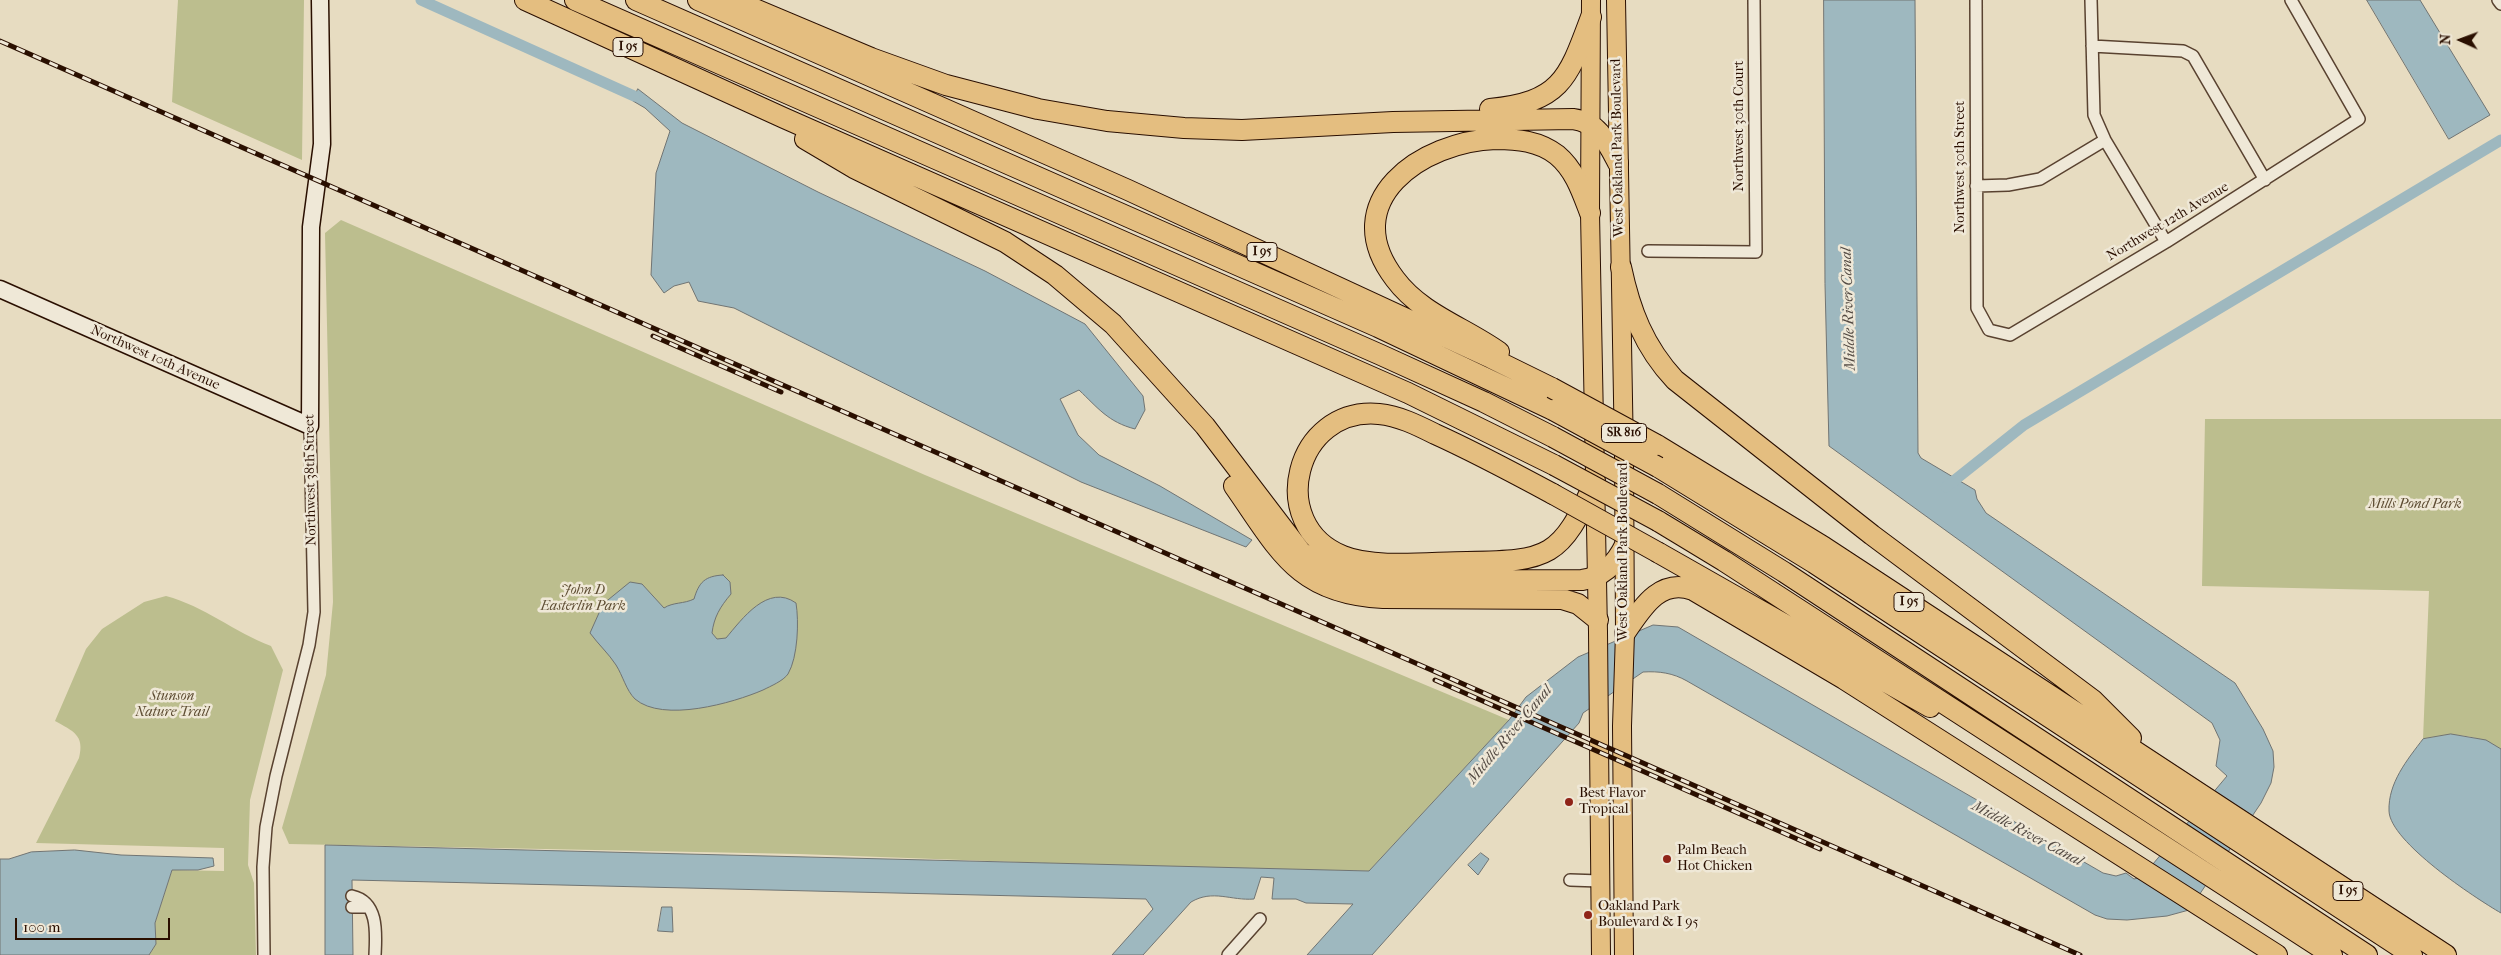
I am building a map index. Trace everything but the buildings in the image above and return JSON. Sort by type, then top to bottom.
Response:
[{"type":"highway","name":"I 95","points":[[525,0],[730,93],[1434,405],[1554,465],[1658,521],[1724,561],[1998,738],[2178,843],[2221,871],[2332,955]]},
{"type":"highway","points":[[576,0],[1381,354],[1484,402],[1553,437],[1658,494],[1784,572],[2178,843]]},
{"type":"highway","points":[[636,0],[1369,323],[1553,410],[1658,467],[1782,542],[2202,806]]},
{"type":"highway","name":"I 95","points":[[698,0],[1128,190],[1491,358],[1552,388],[1657,445],[1824,547],[2156,765],[2202,806],[2245,834],[2446,955]]},
{"type":"highway","points":[[722,0],[750,8],[908,72],[989,97],[1068,115],[1144,125],[1224,130],[1393,122],[1565,119],[1590,124],[1603,136],[1618,163]]},
{"type":"highway","points":[[1393,122],[1446,113],[1513,107],[1544,96],[1556,87],[1572,66],[1591,9]]},
{"type":"highway","points":[[685,22],[849,67]]},
{"type":"highway","points":[[730,93],[854,168],[990,234],[1037,262],[1099,310],[1205,426],[1301,552],[1332,573],[1360,580],[1380,581],[1576,581],[1597,576],[1613,565],[1625,545]]},
{"type":"highway","points":[[1552,388],[1475,335],[1426,309],[1402,288],[1390,273],[1379,250],[1376,233],[1377,216],[1382,199],[1391,185],[1412,164],[1428,155],[1460,144],[1505,139],[1536,144],[1558,156],[1577,179],[1590,213]]},
{"type":"highway","points":[[966,172],[1097,256]]},
{"type":"highway","points":[[1621,267],[1628,299],[1641,334],[1655,357],[1675,380],[1879,541],[2093,700],[2156,765]]},
{"type":"highway","points":[[1150,366],[1280,550],[1300,572],[1315,582],[1339,592],[1366,597],[1568,600],[1582,606],[1598,626]]},
{"type":"highway","points":[[1595,480],[1571,530],[1555,546],[1542,554],[1514,561],[1400,562],[1352,559],[1324,545],[1313,534],[1302,512],[1297,481],[1306,452],[1322,432],[1348,418],[1363,414],[1393,416],[1441,436],[1552,494],[1659,553],[1912,699],[1998,738]]},
{"type":"highway","points":[[1625,633],[1644,606],[1660,591],[1675,587],[1692,590],[1853,685],[2277,955]]},
{"type":"highway","points":[[2245,834],[2412,955]]},
{"type":"highway","points":[[2221,871],[2367,955]]},
{"type":"main road","name":"West Oakland Park Boulevard","points":[[1616,0],[1625,545],[1622,726],[1624,955]]},
{"type":"main road","name":"West Oakland Park Boulevard","points":[[1591,9],[1590,213],[1598,626],[1601,955]]},
{"type":"main road","points":[[1624,848],[1617,868],[1611,875],[1600,881],[1617,892],[1624,909]]},
{"type":"street","name":"Northwest 38th Street","points":[[264,955],[263,867],[266,827],[276,776],[309,645],[314,612],[310,426],[311,227],[322,144],[320,0]]},
{"type":"street","name":"Northwest 30th Court","points":[[1648,251],[1756,252],[1754,0]]},
{"type":"street","name":"Northwest 30th Street","points":[[1976,0],[1976,308],[1989,330]]},
{"type":"street","points":[[2091,0],[2094,115],[2105,140],[2166,242]]},
{"type":"street","name":"Northwest 12th Avenue","points":[[1989,330],[2010,335],[2166,242],[2359,119],[2291,0]]},
{"type":"street","points":[[2498,0],[2501,4]]},
{"type":"street","points":[[2092,46],[2183,51],[2194,56],[2265,180]]},
{"type":"street","points":[[1976,186],[2008,185],[2040,179],[2105,140]]},
{"type":"street","name":"Northwest 10th Avenue","points":[[0,289],[310,426]]},
{"type":"street","points":[[1570,880],[1600,881]]},
{"type":"street","points":[[352,901],[368,907],[376,924],[375,955]]},
{"type":"street","points":[[1228,955],[1260,919]]},
{"type":"green space","points":[[178,0],[304,0],[302,160],[172,102]]},
{"type":"green space","name":"John D Easterlin Park","points":[[341,220],[925,475],[1509,720],[1369,871],[1153,867],[799,854],[289,844],[282,828],[326,675],[333,602],[325,233]]},
{"type":"green space","name":"Mills Pond Park","points":[[2205,419],[2501,419],[2501,749],[2472,737],[2454,735],[2423,739],[2429,591],[2202,586]]},
{"type":"green space","name":"Stunson Nature Trail","points":[[166,596],[193,606],[244,634],[271,646],[283,670],[250,800],[248,865],[254,883],[256,955],[149,955],[156,944],[155,923],[172,870],[224,871],[224,848],[36,843],[79,758],[79,739],[72,731],[55,721],[86,649],[102,629],[144,602]]},
{"type":"water","name":"Middle River Canal","points":[[1824,0],[1915,0],[1918,453],[1921,458],[1975,490],[1977,499],[1986,513],[2235,683],[2263,729],[2273,751],[2274,767],[2271,783],[2261,803],[2189,910],[2167,916],[2127,920],[2107,919],[2095,915],[1682,678],[1660,672],[1643,672],[1583,713],[1579,723],[1372,955],[1307,955],[1353,904],[1306,903],[1296,899],[1272,899],[1274,878],[1261,877],[1254,899],[1207,896],[1191,902],[1143,955],[1112,955],[1153,909],[1146,899],[352,880],[353,955],[325,955],[325,845],[1369,871],[1509,720],[1526,697],[1578,657],[1653,625],[1678,627],[2103,873],[2116,876],[2126,873],[2134,879],[2142,877],[2227,776],[2216,766],[2220,740],[2212,723],[1829,446],[1825,284]]},
{"type":"water","points":[[2367,0],[2420,0],[2490,115],[2449,139]]},
{"type":"water","points":[[638,89],[682,123],[818,192],[985,271],[1085,324],[1143,396],[1145,410],[1135,429],[1110,418],[1079,390],[1060,399],[1078,435],[1099,455],[1160,486],[1252,540],[1246,547],[1081,482],[734,308],[698,301],[689,282],[674,286],[664,293],[651,275],[656,173],[670,131],[645,108],[633,101]]},
{"type":"water","points":[[723,575],[730,582],[731,594],[714,622],[712,633],[717,639],[726,638],[748,613],[766,600],[776,597],[786,598],[796,603],[797,639],[794,658],[788,674],[777,683],[763,690],[717,705],[680,710],[663,710],[647,706],[635,699],[616,665],[590,633],[603,604],[630,582],[642,584],[664,608],[694,599],[698,588],[704,581]]},
{"type":"water","points":[[2451,734],[2486,740],[2501,749],[2501,913],[2454,882],[2418,853],[2403,838],[2393,824],[2389,811],[2395,781],[2423,739]]},
{"type":"water","points":[[75,850],[121,855],[213,858],[214,866],[198,870],[172,870],[155,923],[156,944],[149,955],[0,955],[0,859],[9,859],[31,852]]},
{"type":"water","points":[[1481,853],[1489,859],[1478,875],[1468,865]]},
{"type":"water","points":[[662,907],[672,907],[673,932],[658,931]]},
{"type":"waterway","points":[[421,0],[634,96]]},
{"type":"waterway","points":[[1946,487],[2024,425],[2501,140]]},
{"type":"railway","points":[[0,41],[2080,955]]},
{"type":"railway","points":[[653,336],[781,392]]},
{"type":"railway","points":[[1435,680],[1820,849]]},
{"type":"place","name":"Best Flavor Tropical","points":[[1569,802]]},
{"type":"place","name":"Palm Beach Hot Chicken","points":[[1667,859]]},
{"type":"place","name":"Oakland Park Boulevard & I 95","points":[[1588,915]]}]
